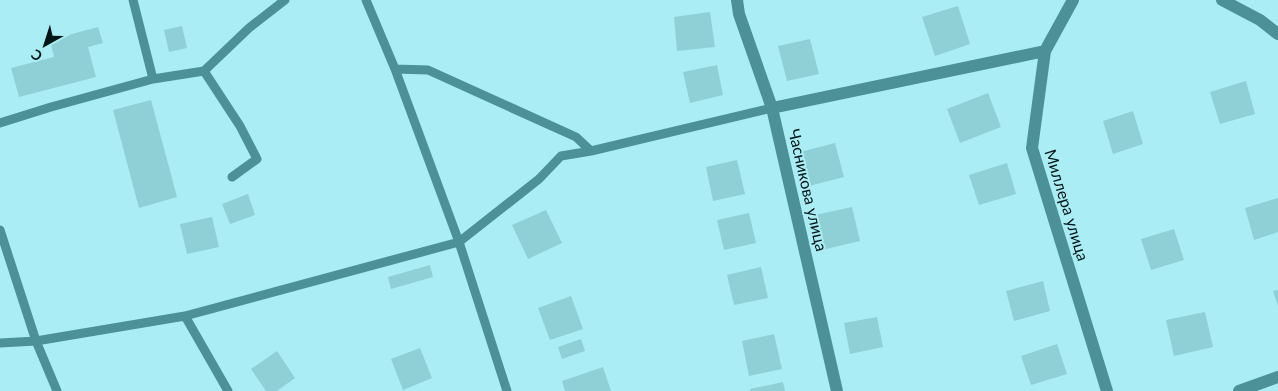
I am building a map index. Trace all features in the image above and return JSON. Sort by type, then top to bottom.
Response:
[{"type":"street","name":"Часникова улица","points":[[737,0],[739,14],[772,108],[837,391]]},
{"type":"street","name":"Миллера улица","points":[[1073,0],[1045,51],[1032,148],[1107,391]]},
{"type":"street","points":[[1222,0],[1260,20],[1278,34]]},
{"type":"street","points":[[772,108],[1045,51]]},
{"type":"street","points":[[1239,391],[1278,377]]},
{"type":"lane","points":[[133,0],[153,79]]},
{"type":"lane","points":[[0,123],[153,79],[204,71],[249,28],[285,0]]},
{"type":"lane","points":[[366,0],[395,69],[459,242],[507,391]]},
{"type":"lane","points":[[395,69],[428,70],[576,137],[591,150]]},
{"type":"lane","points":[[204,71],[240,126],[257,159],[232,177]]},
{"type":"lane","points":[[0,343],[36,341],[185,316],[459,242],[539,179],[561,156],[772,108]]},
{"type":"lane","points":[[0,230],[36,341],[57,391]]},
{"type":"lane","points":[[185,316],[228,391]]},
{"type":"building","points":[[958,6],[970,44],[935,56],[922,17]]},
{"type":"building","points":[[710,12],[715,47],[677,51],[674,17]]},
{"type":"building","points":[[182,26],[187,48],[169,52],[164,30]]},
{"type":"building","points":[[98,27],[103,43],[88,47],[96,77],[19,97],[11,68],[54,57],[50,40]]},
{"type":"building","points":[[810,39],[819,74],[787,81],[778,46]]},
{"type":"building","points":[[717,65],[723,95],[690,103],[683,72]]},
{"type":"building","points":[[1246,81],[1255,114],[1220,124],[1210,92]]},
{"type":"building","points":[[988,93],[1001,127],[960,143],[947,109]]},
{"type":"building","points":[[151,100],[177,197],[139,208],[113,110]]},
{"type":"building","points":[[1133,111],[1143,144],[1113,154],[1103,121]]},
{"type":"building","points":[[835,143],[844,177],[809,186],[800,152]]},
{"type":"building","points":[[737,160],[745,194],[713,201],[706,167]]},
{"type":"building","points":[[1007,163],[1016,194],[979,205],[969,175]]},
{"type":"building","points":[[248,194],[255,215],[230,224],[222,204]]},
{"type":"building","points":[[1278,198],[1278,232],[1254,240],[1245,208]]},
{"type":"building","points":[[852,207],[860,241],[822,250],[815,215]]},
{"type":"building","points":[[546,210],[562,243],[528,259],[512,225]]},
{"type":"building","points":[[749,213],[756,243],[724,250],[717,220]]},
{"type":"building","points":[[212,217],[219,247],[187,254],[180,224]]},
{"type":"building","points":[[1174,229],[1184,260],[1151,270],[1141,239]]},
{"type":"building","points":[[430,265],[433,277],[391,289],[388,277]]},
{"type":"building","points":[[761,267],[768,298],[734,305],[727,275]]},
{"type":"building","points":[[1043,281],[1050,311],[1014,321],[1006,291]]},
{"type":"building","points":[[1278,290],[1278,306],[1273,291]]},
{"type":"building","points":[[571,296],[583,329],[550,340],[538,308]]},
{"type":"building","points":[[1205,312],[1213,347],[1174,356],[1166,320]]},
{"type":"building","points":[[877,317],[883,347],[850,354],[844,323]]},
{"type":"building","points":[[774,334],[782,369],[749,376],[742,341]]},
{"type":"building","points":[[581,339],[585,351],[562,359],[558,347]]},
{"type":"building","points":[[1057,344],[1067,374],[1031,385],[1021,356]]},
{"type":"building","points":[[420,348],[432,378],[403,390],[391,359]]},
{"type":"building","points":[[277,351],[295,378],[277,391],[266,391],[251,369]]},
{"type":"building","points":[[603,367],[611,391],[565,391],[562,381]]},
{"type":"building","points":[[783,382],[785,391],[751,391],[750,389]]}]
